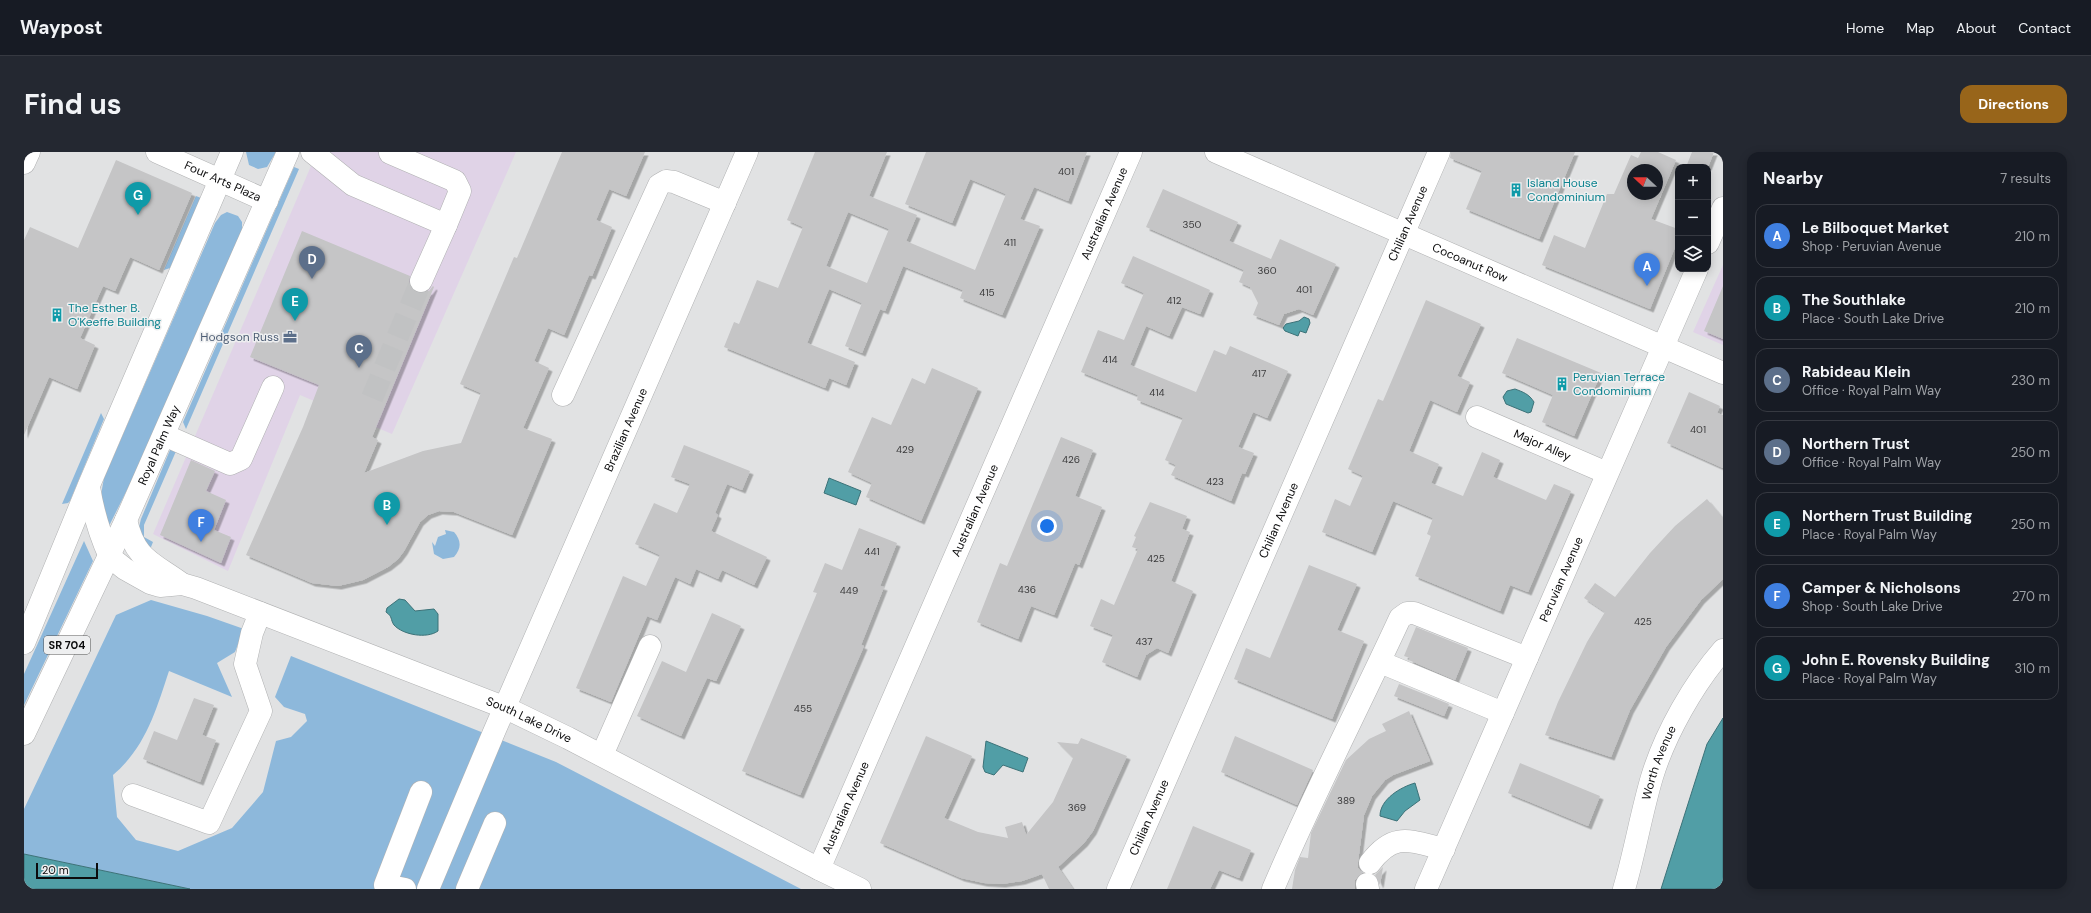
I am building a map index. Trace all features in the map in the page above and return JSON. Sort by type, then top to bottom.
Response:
[{"type":"street","points":[[24,163],[29,152]]},
{"type":"street","name":"Four Arts Plaza","points":[[157,152],[267,200]]},
{"type":"street","name":"SR 704","points":[[24,643],[89,485],[232,152]]},
{"type":"street","name":"Royal Palm Way","points":[[24,734],[110,557],[288,152]]},
{"type":"street","points":[[312,152],[353,185],[446,225]]},
{"type":"street","name":"Brazilian Avenue","points":[[428,889],[494,732],[506,708],[748,152]]},
{"type":"street","name":"Australian Avenue","points":[[819,869],[1131,152]]},
{"type":"street","name":"Cocoanut Row","points":[[1216,152],[1723,373]]},
{"type":"street","name":"Chilian Avenue","points":[[1118,889],[1439,152]]},
{"type":"street","points":[[390,153],[455,181],[460,191],[421,281]]},
{"type":"street","points":[[563,396],[659,185],[666,181],[674,182],[726,203]]},
{"type":"street","points":[[1711,236],[1723,208]]},
{"type":"street","name":"Peruvian Avenue","points":[[1426,889],[1696,272]]},
{"type":"street","points":[[164,435],[230,464],[241,459],[273,387]]},
{"type":"street","name":"Major Alley","points":[[1477,417],[1608,473]]},
{"type":"street","points":[[89,485],[98,533],[110,557]]},
{"type":"street","name":"South Lake Drive","points":[[126,520],[130,538],[137,551],[151,564],[182,584],[196,588],[506,708],[602,756],[856,888]]},
{"type":"street","name":"South Lake Drive","points":[[110,557],[125,569],[150,583],[160,586],[182,584]]},
{"type":"street","points":[[133,795],[209,823],[261,711],[245,664],[252,633],[260,613]]},
{"type":"street","points":[[1273,889],[1296,836],[1400,618],[1406,613],[1414,613],[1527,658]]},
{"type":"street","points":[[602,756],[650,646]]},
{"type":"street","name":"Worth Avenue","points":[[1624,889],[1653,775],[1665,744],[1688,699],[1723,650]]},
{"type":"street","points":[[1380,662],[1503,713]]},
{"type":"street","points":[[405,889],[385,885],[421,792]]},
{"type":"street","points":[[467,889],[496,824]]},
{"type":"street","points":[[1368,879],[1379,851],[1390,843],[1408,840],[1444,849]]},
{"type":"shaded area","points":[[246,152],[276,152],[267,167],[258,169],[249,165]]},
{"type":"shaded area","points":[[317,152],[516,152],[392,434],[300,395],[228,571],[153,534]]},
{"type":"shaded area","points":[[294,167],[299,169],[186,429],[183,422]]},
{"type":"shaded area","points":[[196,196],[201,198],[170,268],[164,270]]},
{"type":"shaded area","points":[[227,212],[238,216],[242,222],[242,231],[136,472],[108,528],[100,500],[104,478],[215,223],[221,215]]},
{"type":"shaded area","points":[[1723,265],[1723,345],[1693,332]]},
{"type":"shaded area","points":[[1304,317],[1309,319],[1310,323],[1306,333],[1300,331],[1298,336],[1285,331],[1283,328],[1286,324],[1299,321]]},
{"type":"shaded area","points":[[1515,389],[1523,392],[1532,399],[1534,402],[1531,412],[1528,413],[1506,404],[1503,397],[1507,391]]},
{"type":"shaded area","points":[[101,413],[104,419],[70,501],[62,504]]},
{"type":"shaded area","points":[[177,449],[144,525],[144,537],[153,542],[149,552],[139,527],[141,519],[170,450]]},
{"type":"shaded area","points":[[829,478],[861,491],[856,505],[824,493]]},
{"type":"shaded area","points":[[445,530],[454,532],[460,544],[457,554],[454,557],[443,559],[434,554],[432,542],[435,546],[438,537],[446,534]]},
{"type":"shaded area","points":[[84,541],[93,561],[24,705],[24,674]]},
{"type":"shaded area","points":[[399,599],[405,600],[415,611],[434,609],[438,614],[438,631],[428,635],[415,635],[403,631],[394,625],[391,617],[386,612],[387,608]]},
{"type":"shaded area","points":[[151,600],[207,616],[244,629],[235,652],[217,663],[232,697],[169,671],[154,714],[142,740],[134,752],[113,775],[117,817],[136,840],[178,851],[232,828],[263,792],[276,741],[291,737],[307,721],[305,714],[284,707],[275,697],[291,656],[556,762],[801,889],[190,889],[24,854],[24,809],[116,615]]},
{"type":"shaded area","points":[[1723,718],[1723,889],[1661,889],[1707,744]]},
{"type":"shaded area","points":[[986,741],[1028,758],[1023,772],[1003,765],[994,775],[985,772],[983,767]]},
{"type":"shaded area","points":[[1415,783],[1420,800],[1405,811],[1397,821],[1380,816],[1381,810],[1387,799],[1404,787]]},
{"type":"shaded area","points":[[24,854],[190,889],[24,889]]},
{"type":"building","points":[[562,152],[645,152],[626,196],[609,189],[596,220],[612,227],[592,276],[589,275],[564,335],[548,328],[534,361],[549,368],[523,428],[552,439],[512,535],[454,512],[439,511],[428,515],[420,522],[404,551],[398,559],[388,567],[363,580],[338,586],[312,583],[246,555],[303,427],[319,385],[250,357],[302,231],[410,276],[409,282],[411,288],[416,293],[429,291],[433,286],[434,287],[372,437],[378,440],[364,473],[423,451],[461,443],[481,393],[460,384],[514,257],[517,258]]},
{"type":"building","points":[[815,152],[887,152],[869,196],[917,215],[906,241],[975,270],[1006,194],[970,179],[952,223],[905,204],[926,152],[1087,152],[1068,201],[1034,187],[1020,219],[1040,226],[1002,315],[960,298],[963,290],[903,266],[885,311],[880,309],[862,353],[845,346],[862,303],[829,289],[807,343],[855,362],[846,385],[829,378],[825,388],[724,347],[734,322],[739,324],[757,280],[778,288],[803,227],[787,220]],"holes":[[[848,212],[889,229],[867,283],[826,266]]]},
{"type":"building","name":"Island House Condominium","points":[[1451,152],[1575,152],[1539,239],[1466,209],[1482,171],[1450,158]]},
{"type":"building","points":[[1641,152],[1658,152],[1676,160],[1663,191],[1663,164],[1627,164],[1631,155],[1638,158]]},
{"type":"building","points":[[1692,152],[1714,152],[1709,164],[1687,164]]},
{"type":"building","points":[[116,160],[192,193],[159,270],[130,257],[115,291],[103,286],[80,338],[95,345],[77,389],[49,377],[24,435],[24,240],[30,227],[78,248]]},
{"type":"building","points":[[1627,164],[1627,200],[1659,200],[1651,219],[1675,228],[1675,247],[1650,309],[1542,265],[1554,235],[1585,248],[1607,194],[1614,194]]},
{"type":"building","points":[[1163,189],[1238,222],[1229,241],[1271,259],[1280,239],[1336,264],[1313,315],[1299,309],[1284,314],[1279,325],[1253,315],[1258,303],[1250,287],[1239,282],[1244,270],[1146,227]]},
{"type":"building","points":[[1133,256],[1210,290],[1200,314],[1182,307],[1169,336],[1146,326],[1130,365],[1196,392],[1214,350],[1226,355],[1230,346],[1288,371],[1267,418],[1253,412],[1238,447],[1254,453],[1245,474],[1242,473],[1231,501],[1171,475],[1176,465],[1165,460],[1183,418],[1137,400],[1138,395],[1081,372],[1098,330],[1124,340],[1144,293],[1121,283]]},
{"type":"building","points":[[1723,286],[1723,339],[1704,331]]},
{"type":"building","points":[[1426,300],[1481,324],[1457,376],[1470,382],[1457,412],[1430,400],[1409,451],[1439,464],[1431,483],[1463,496],[1482,452],[1500,460],[1493,477],[1546,500],[1554,484],[1571,491],[1528,592],[1510,585],[1500,611],[1415,576],[1431,536],[1427,534],[1433,518],[1393,501],[1372,552],[1322,532],[1335,499],[1350,506],[1363,476],[1348,469],[1378,399],[1383,401]]},
{"type":"building","name":"Peruvian Terrace Condominium","points":[[1517,338],[1601,373],[1574,436],[1542,422],[1553,395],[1502,373]]},
{"type":"building","points":[[932,368],[978,388],[921,521],[866,497],[872,483],[848,472],[872,417],[891,425],[912,378],[925,384]]},
{"type":"building","points":[[1689,392],[1720,406],[1717,413],[1723,415],[1723,468],[1667,443]]},
{"type":"building","points":[[1061,437],[1093,450],[1075,496],[1102,507],[1079,565],[1075,563],[1054,615],[1031,606],[1018,639],[977,622],[1000,563],[1007,566]]},
{"type":"building","points":[[684,445],[750,471],[742,490],[727,484],[715,513],[718,515],[711,531],[767,557],[754,585],[722,570],[718,579],[696,569],[690,584],[675,577],[657,620],[647,616],[611,702],[576,688],[623,576],[646,586],[660,555],[635,544],[654,503],[677,513],[690,484],[671,477]]},
{"type":"building","points":[[191,460],[215,471],[206,491],[226,500],[214,530],[231,537],[221,563],[160,535]]},
{"type":"building","points":[[1707,499],[1723,518],[1723,579],[1701,600],[1666,647],[1630,710],[1611,757],[1545,735],[1558,702],[1587,642],[1605,612],[1584,598],[1595,583],[1615,597],[1650,553],[1675,526]]},
{"type":"building","points":[[1150,502],[1187,516],[1182,529],[1190,532],[1171,581],[1193,591],[1168,653],[1157,648],[1146,655],[1137,677],[1102,662],[1113,635],[1090,626],[1101,599],[1114,605],[1138,549],[1132,547],[1136,537],[1134,536]]},
{"type":"building","points":[[859,528],[897,543],[880,586],[884,587],[861,645],[864,646],[800,795],[742,771],[817,593],[813,592],[825,563],[842,570]]},
{"type":"building","points":[[1309,565],[1357,584],[1337,630],[1364,641],[1332,719],[1234,679],[1246,648],[1270,658]]},
{"type":"building","points":[[712,613],[741,626],[716,681],[707,678],[681,736],[637,716],[662,661],[686,672]]},
{"type":"building","points":[[1416,627],[1468,648],[1455,680],[1409,660],[1410,658],[1404,656]]},
{"type":"building","points":[[1399,684],[1449,704],[1444,716],[1394,696]]},
{"type":"building","points":[[194,698],[214,705],[202,735],[216,740],[200,782],[143,759],[154,731],[177,740]]},
{"type":"building","points":[[1409,711],[1430,761],[1393,775],[1385,780],[1372,796],[1364,815],[1358,862],[1358,868],[1362,873],[1355,880],[1355,889],[1292,889],[1295,870],[1300,857],[1308,858],[1311,833],[1346,760],[1369,739],[1386,731],[1382,724]]},
{"type":"building","points":[[926,736],[972,756],[944,818],[978,832],[1008,838],[1005,827],[1022,822],[1026,835],[1053,802],[1073,758],[1057,742],[1078,744],[1081,738],[1127,756],[1093,831],[1084,843],[1058,867],[1073,889],[1049,889],[1042,874],[1022,881],[1002,884],[984,883],[961,878],[880,843]]},
{"type":"building","points":[[1235,736],[1313,770],[1297,805],[1221,772]]},
{"type":"building","points":[[1520,763],[1600,796],[1588,826],[1508,793]]},
{"type":"building","points":[[1193,826],[1251,850],[1239,878],[1219,870],[1210,889],[1167,889]]},
{"type":"building","points":[[1383,867],[1380,885],[1375,875]]},
{"type":"tunnel","points":[[372,398],[421,281]]},
{"type":"place","name":"Island House Condominium","points":[[1516,190]]},
{"type":"place","name":"John E. Rovensky Building","points":[[138,215]]},
{"type":"place","name":"Northern Trust","points":[[312,279]]},
{"type":"place","name":"Le Bilboquet Market","points":[[1647,286]]},
{"type":"place","name":"The Esther B. O'Keeffe Building","points":[[57,315]]},
{"type":"place","name":"Northern Trust Building","points":[[295,321]]},
{"type":"place","name":"Hodgson Russ","points":[[290,337]]},
{"type":"place","name":"Rabideau Klein","points":[[359,368]]},
{"type":"place","name":"Peruvian Terrace Condominium","points":[[1562,384]]},
{"type":"place","name":"The Southlake","points":[[387,525]]},
{"type":"place","name":"Camper & Nicholsons","points":[[201,542]]}]
